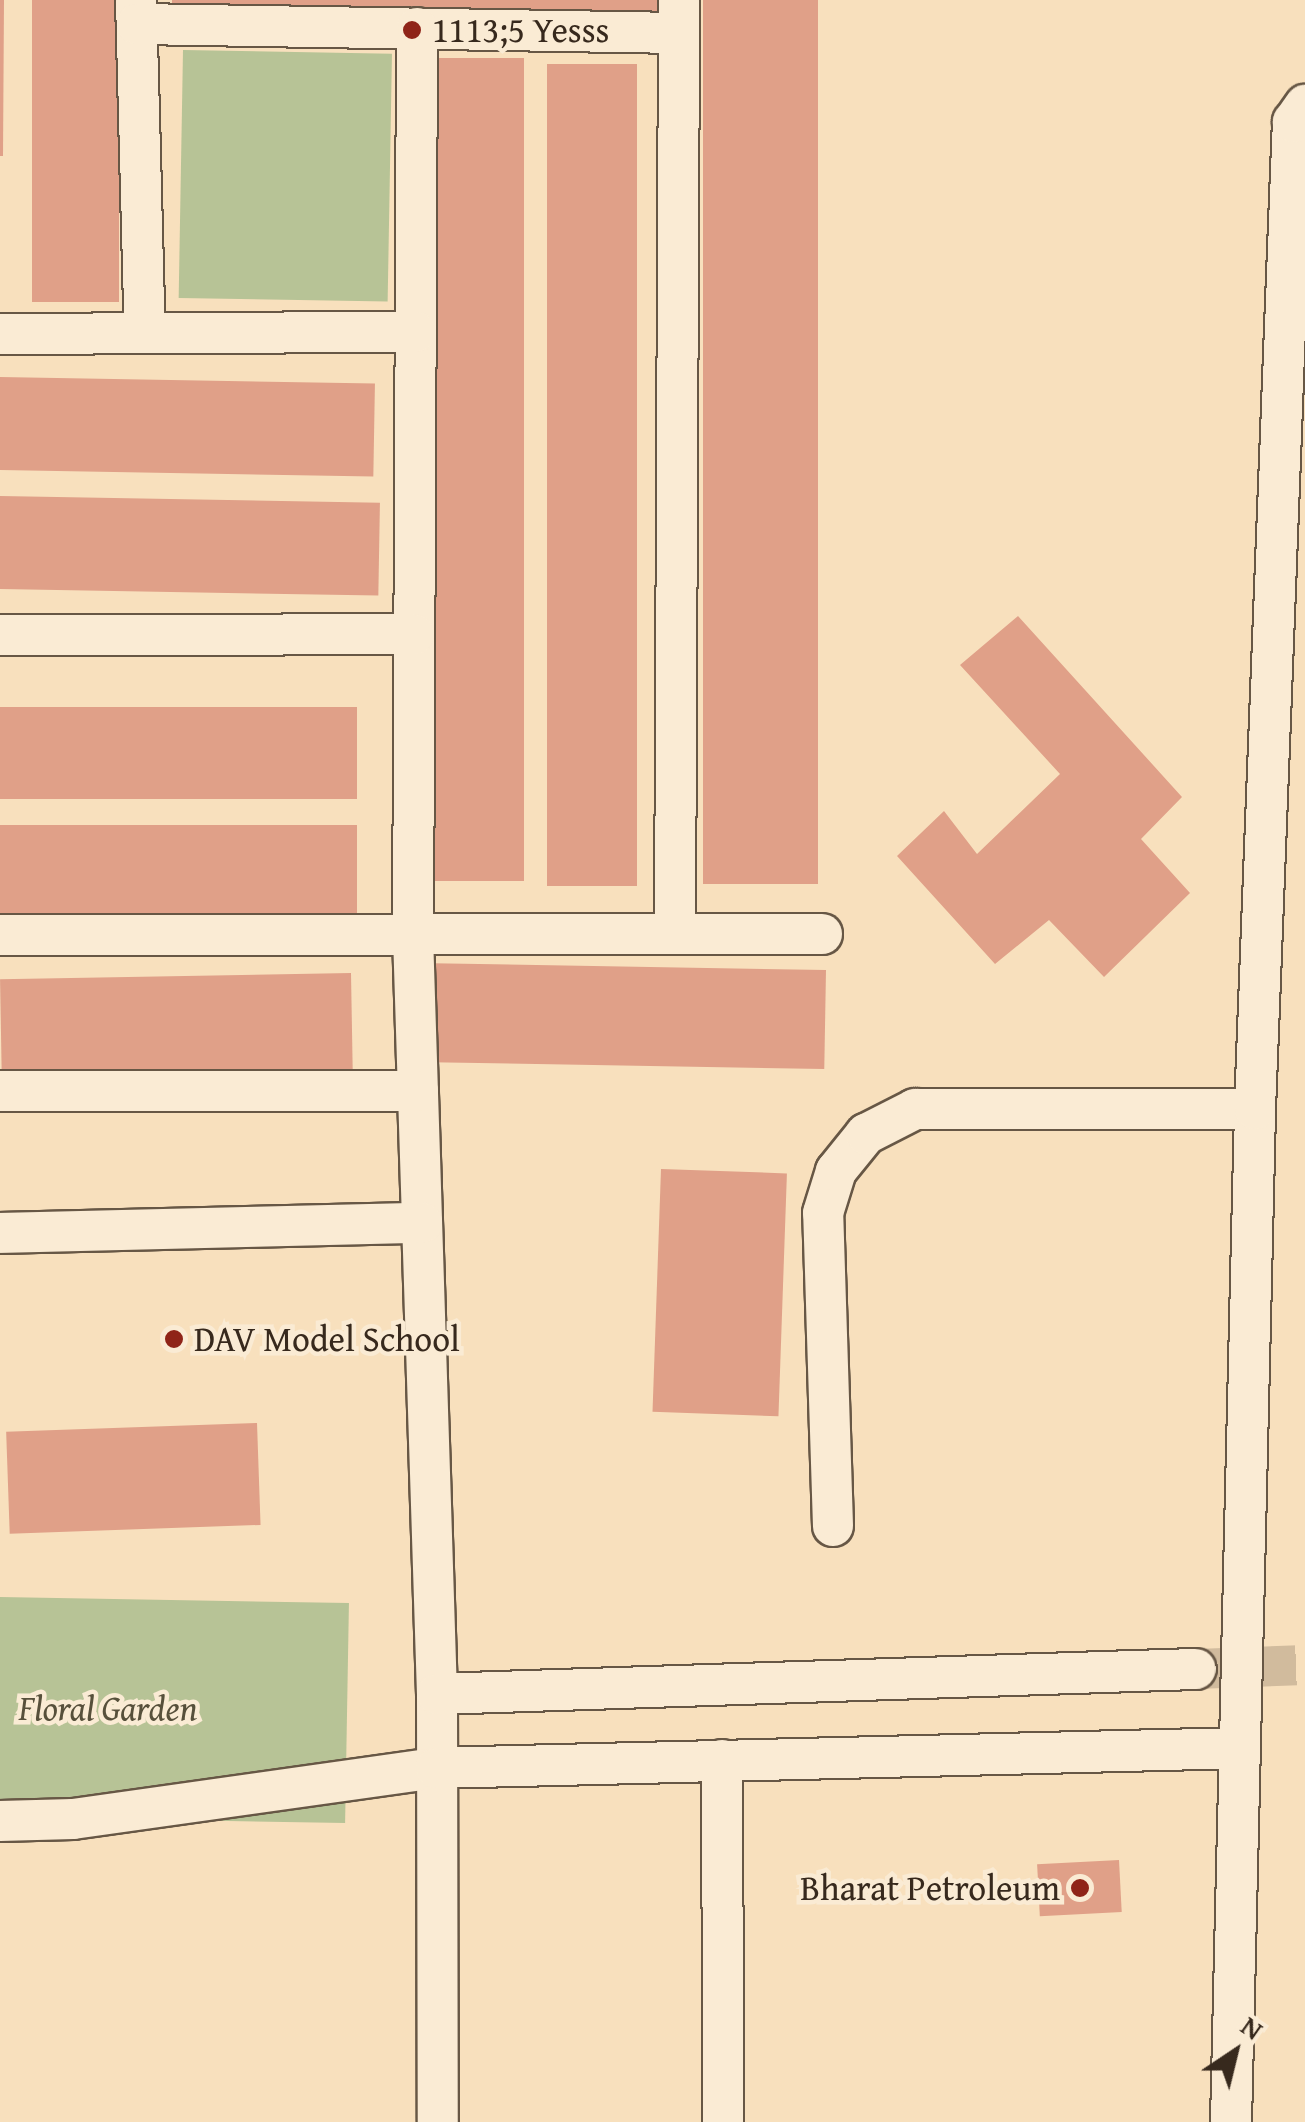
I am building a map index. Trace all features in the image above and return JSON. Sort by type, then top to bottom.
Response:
[{"type":"street","points":[[145,333],[137,12],[417,28],[679,16],[675,934]]},
{"type":"street","points":[[417,28],[413,934],[437,1694],[438,2122]]},
{"type":"street","points":[[1231,2122],[1255,1109],[1293,122],[1305,105]]},
{"type":"street","points":[[0,334],[416,332]]},
{"type":"street","points":[[0,635],[414,634]]},
{"type":"street","points":[[0,935],[822,934]]},
{"type":"street","points":[[0,1091],[418,1092]]},
{"type":"street","points":[[833,1526],[823,1213],[836,1170],[866,1134],[915,1109],[1255,1109]]},
{"type":"street","points":[[0,1234],[422,1223]]},
{"type":"street","points":[[437,1694],[1196,1669]]},
{"type":"street","points":[[0,1822],[73,1819],[436,1768],[1240,1748]]},
{"type":"street","points":[[722,1760],[723,2122]]},
{"type":"green space","points":[[183,50],[392,54],[388,302],[179,298]]},
{"type":"green space","name":"Floral Garden","points":[[0,1597],[349,1603],[345,1823],[0,1817]]},
{"type":"building","points":[[0,0],[4,0],[3,156],[0,156]]},
{"type":"building","points":[[32,0],[119,0],[119,302],[32,302]]},
{"type":"building","points":[[172,0],[657,0],[657,16],[172,10]]},
{"type":"building","points":[[703,0],[818,0],[818,884],[703,884]]},
{"type":"building","points":[[434,58],[524,58],[524,881],[434,881]]},
{"type":"building","points":[[547,64],[637,64],[637,886],[547,886]]},
{"type":"building","points":[[0,377],[375,384],[373,477],[0,470]]},
{"type":"building","points":[[0,496],[380,503],[378,596],[0,589]]},
{"type":"building","points":[[1018,616],[1182,797],[1141,839],[1190,893],[1104,977],[1049,920],[995,964],[897,856],[944,811],[977,854],[1060,774],[960,665]]},
{"type":"building","points":[[0,707],[357,707],[357,799],[0,799]]},
{"type":"building","points":[[0,825],[357,825],[357,917],[0,917]]},
{"type":"building","points":[[433,963],[826,970],[824,1069],[431,1062]]},
{"type":"building","points":[[351,973],[353,1076],[2,1082],[0,979]]},
{"type":"building","points":[[661,1169],[787,1173],[778,1416],[653,1412]]},
{"type":"building","points":[[257,1423],[261,1525],[10,1534],[6,1432]]},
{"type":"building","name":"Bharat Petroleum","points":[[1119,1860],[1122,1912],[1040,1916],[1037,1864]]},
{"type":"tunnel","points":[[1196,1669],[1305,1665]]},
{"type":"place","name":"1113;5 Yesss","points":[[412,30]]},
{"type":"place","name":"DAV Model School","points":[[174,1339]]},
{"type":"place","name":"Bharat Petroleum","points":[[1080,1888]]}]
